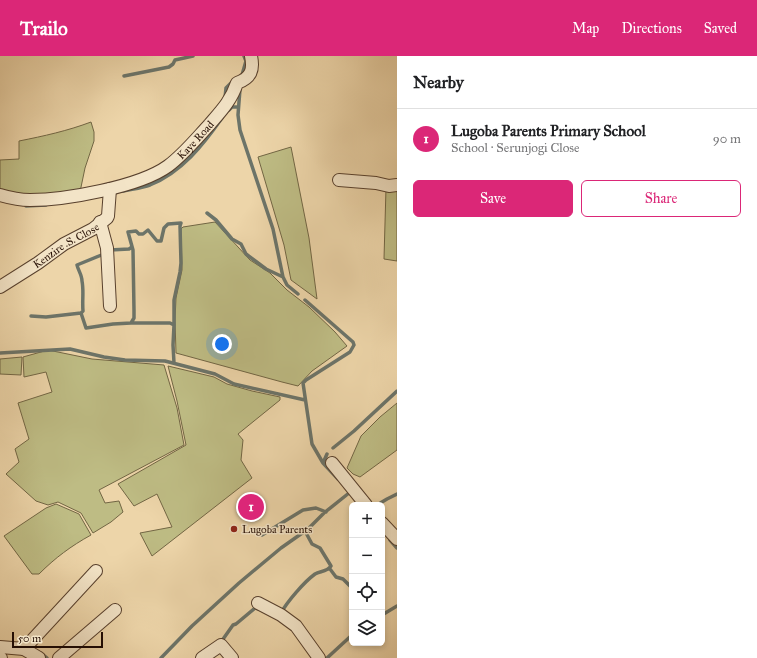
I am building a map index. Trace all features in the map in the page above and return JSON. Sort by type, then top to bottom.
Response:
[{"type":"street","name":"Kaye Road","points":[[107,189],[146,178],[168,166],[176,159],[228,103],[233,95],[237,83],[245,80],[250,74],[253,64],[251,56]]},
{"type":"street","points":[[340,180],[376,183],[390,186],[397,185]]},
{"type":"street","points":[[0,195],[29,200],[45,199],[107,189]]},
{"type":"street","name":"Kenzire .S. Close","points":[[0,287],[38,263],[64,244],[93,229],[108,216],[107,189]]},
{"type":"street","points":[[100,222],[107,248],[110,306]]},
{"type":"street","points":[[332,463],[364,502]]},
{"type":"street","points":[[385,526],[397,539]]},
{"type":"street","points":[[24,649],[96,571]]},
{"type":"street","points":[[258,603],[281,615],[296,626],[319,658]]},
{"type":"street","points":[[59,658],[116,610]]},
{"type":"street","points":[[202,658],[221,645],[232,658]]},
{"type":"street","points":[[0,647],[24,649],[39,658]]},
{"type":"shaded area","points":[[91,122],[94,132],[94,141],[85,168],[80,192],[28,196],[0,191],[0,160],[19,159],[19,141],[55,133]]},
{"type":"shaded area","points":[[291,147],[309,238],[317,299],[291,280],[284,245],[258,157]]},
{"type":"shaded area","points":[[397,187],[397,261],[384,259],[386,188]]},
{"type":"shaded area","points":[[215,222],[250,260],[270,273],[287,290],[309,307],[347,346],[312,371],[298,386],[176,353],[176,298],[182,270],[181,229],[183,227]]},
{"type":"shaded area","points":[[48,350],[92,359],[164,365],[177,408],[184,445],[99,490],[105,503],[119,501],[123,512],[111,522],[93,533],[81,513],[58,502],[48,505],[36,501],[6,474],[19,462],[15,449],[29,439],[18,403],[52,392],[46,372],[24,377],[23,357]]},
{"type":"shaded area","points":[[22,357],[21,375],[0,374],[0,359]]},
{"type":"shaded area","points":[[168,366],[214,377],[227,384],[252,391],[280,397],[280,400],[238,434],[243,440],[241,460],[252,478],[152,556],[140,533],[172,527],[157,494],[134,506],[118,484],[186,445]]},
{"type":"shaded area","points":[[397,403],[397,450],[360,477],[353,474],[347,468],[361,436]]},
{"type":"shaded area","points":[[56,504],[79,514],[91,535],[77,543],[39,574],[32,574],[4,536],[46,508]]},
{"type":"waterway","points":[[124,76],[169,67],[175,60],[193,56]]},
{"type":"waterway","points":[[240,77],[246,61],[244,56]]},
{"type":"waterway","points":[[225,98],[226,88],[234,80]]},
{"type":"waterway","points":[[240,89],[238,115],[240,130],[273,229],[283,277],[287,285],[298,294]]},
{"type":"waterway","points":[[229,110],[232,107],[238,107]]},
{"type":"waterway","points":[[123,191],[150,185],[172,173],[191,157],[222,118]]},
{"type":"waterway","points":[[26,206],[46,205]]},
{"type":"waterway","points":[[207,213],[216,220],[232,239],[241,244],[246,254],[266,269],[283,277]]},
{"type":"waterway","points":[[131,323],[134,318],[133,250],[128,232],[136,231],[139,234],[143,234],[148,230],[157,241],[161,241],[164,228],[168,224],[181,223],[181,263],[174,300],[174,325]]},
{"type":"waterway","points":[[110,250],[129,249],[132,247]]},
{"type":"waterway","points":[[104,254],[77,265],[83,285],[83,311],[81,313],[86,328],[113,324],[170,323],[174,325],[174,363]]},
{"type":"waterway","points":[[305,300],[353,342],[354,345],[350,352],[303,383],[312,444],[323,463],[338,479]]},
{"type":"waterway","points":[[31,316],[46,317],[81,313]]},
{"type":"waterway","points":[[0,353],[70,349],[125,360],[165,361],[215,374],[234,384],[305,400]]},
{"type":"waterway","points":[[333,448],[354,431],[397,391]]},
{"type":"waterway","points":[[323,463],[327,454]]},
{"type":"waterway","points":[[161,658],[192,626],[239,583],[281,548],[308,529],[324,513],[349,493]]},
{"type":"waterway","points":[[382,502],[397,494]]},
{"type":"waterway","points":[[262,535],[303,510],[316,508],[326,512]]},
{"type":"waterway","points":[[281,613],[291,598],[306,582],[315,574],[331,566],[320,548],[312,544],[305,531]]},
{"type":"waterway","points":[[390,540],[397,548]]},
{"type":"waterway","points":[[330,569],[336,577],[343,579],[349,585]]},
{"type":"waterway","points":[[385,613],[397,606]]},
{"type":"waterway","points":[[221,642],[233,625],[255,608],[259,609]]},
{"type":"waterway","points":[[327,658],[349,638]]},
{"type":"waterway","points":[[41,653],[47,658]]},
{"type":"place","name":"Lugoba Parents Primary School","points":[[251,507]]},
{"type":"place","name":"Lugoba Parents","points":[[234,529]]}]
